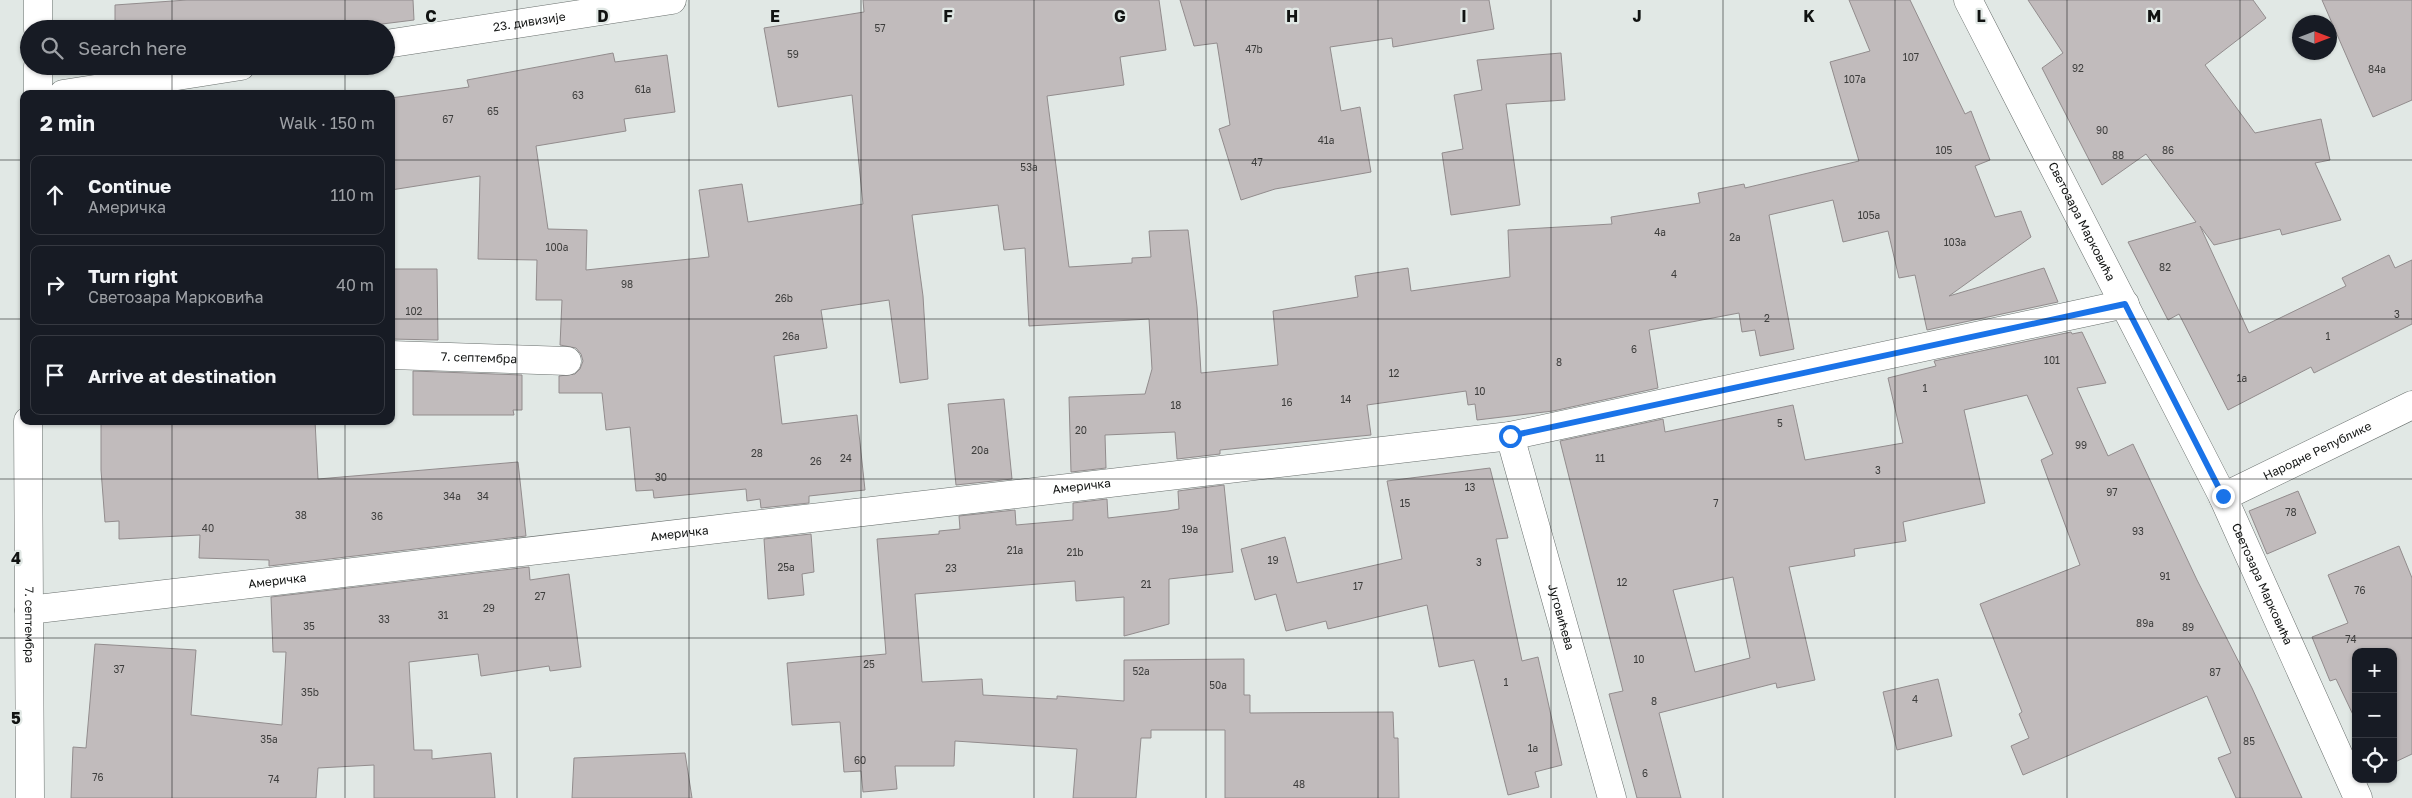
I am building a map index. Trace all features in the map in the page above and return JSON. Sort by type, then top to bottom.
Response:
[{"type":"street","points":[[38,0],[38,20]]},
{"type":"street","name":"23. дивизије","points":[[395,43],[672,0]]},
{"type":"street","name":"Светозара Марковића","points":[[1968,0],[2223,496],[2358,798]]},
{"type":"street","points":[[38,75],[38,90]]},
{"type":"street","points":[[88,90],[184,75]]},
{"type":"street","name":"Америчка","points":[[29,610],[1510,436],[2125,304]]},
{"type":"street","name":"7. септембра","points":[[395,355],[567,362]]},
{"type":"street","name":"Народне Републике","points":[[2223,496],[2412,405]]},
{"type":"street","name":"7. септембра","points":[[28,425],[30,798]]},
{"type":"street","name":"Југовићева","points":[[1510,436],[1612,798]]},
{"type":"building","points":[[187,0],[413,0],[414,20],[395,22],[395,20],[115,20],[115,5]]},
{"type":"building","points":[[863,0],[1159,0],[1166,50],[1120,57],[1124,85],[1047,96],[1069,267],[1132,263],[1132,258],[1151,257],[1149,231],[1188,230],[1197,307],[1201,373],[1278,365],[1273,311],[1358,297],[1355,276],[1408,268],[1411,291],[1510,277],[1508,230],[1612,224],[1611,217],[1700,203],[1698,193],[1744,184],[1745,188],[1859,161],[1830,62],[1870,51],[1849,0],[1910,0],[1965,114],[1971,111],[1990,160],[1975,166],[1995,217],[2021,211],[2031,237],[1949,296],[2044,268],[2058,302],[1927,330],[1915,275],[1899,278],[1888,231],[1843,242],[1833,200],[1769,215],[1794,349],[1760,356],[1755,330],[1742,332],[1739,313],[1649,330],[1658,388],[1553,411],[1477,420],[1475,404],[1468,405],[1466,391],[1367,405],[1371,435],[1220,450],[1220,454],[1177,459],[1175,432],[1105,435],[1106,468],[1071,472],[1069,397],[1145,394],[1152,369],[1149,319],[1029,326],[1025,248],[1004,250],[998,205],[912,215],[923,296],[928,379],[900,383],[889,300],[821,310],[827,348],[774,356],[782,424],[857,415],[865,490],[809,496],[809,503],[761,508],[760,499],[747,501],[746,489],[654,498],[653,490],[636,491],[630,427],[606,430],[602,393],[559,393],[559,376],[575,374],[580,369],[583,361],[581,354],[576,348],[560,345],[562,300],[536,300],[537,260],[478,259],[480,176],[395,189],[395,97],[469,87],[467,80],[613,53],[615,62],[667,55],[675,112],[624,119],[626,131],[536,146],[548,229],[587,230],[586,270],[709,257],[699,190],[742,184],[748,222],[863,204],[852,95],[778,107],[764,28],[864,12]]},
{"type":"building","points":[[1180,0],[1489,0],[1494,29],[1393,47],[1392,38],[1330,47],[1341,111],[1360,107],[1371,172],[1275,189],[1241,200],[1219,129],[1230,125],[1217,43],[1194,46]]},
{"type":"building","points":[[2028,0],[2253,0],[2266,18],[2205,65],[2255,133],[2321,119],[2330,160],[2315,163],[2341,220],[2282,235],[2280,229],[2214,245],[2200,226],[2249,333],[2346,286],[2342,278],[2389,255],[2395,268],[2412,260],[2412,324],[2314,373],[2311,367],[2228,410],[2179,314],[2168,320],[2128,242],[2196,222],[2146,154],[2102,185],[2042,68],[2063,53]]},
{"type":"building","points":[[2322,0],[2412,0],[2412,100],[2373,117],[2337,34],[2337,15],[2329,15]]},
{"type":"building","points":[[1561,53],[1565,100],[1506,104],[1520,205],[1451,215],[1442,153],[1463,149],[1454,95],[1482,90],[1477,60]]},
{"type":"building","points":[[395,269],[437,269],[438,340],[395,339]]},
{"type":"building","points":[[2071,332],[2072,334],[2082,332],[2106,383],[2077,388],[2108,456],[2133,444],[2197,580],[2252,688],[2302,798],[2236,798],[2218,758],[2231,753],[2207,696],[2023,775],[2011,746],[2029,738],[2019,714],[2022,712],[1980,604],[2080,565],[2041,460],[2053,454],[2027,395],[1964,410],[1985,503],[1903,522],[1906,541],[1854,549],[1855,556],[1789,567],[1815,680],[1777,688],[1776,683],[1659,713],[1681,798],[1637,798],[1609,694],[1623,691],[1560,441],[1663,419],[1665,432],[1793,405],[1805,460],[1903,443],[1888,378],[1936,366],[1934,361]],"holes":[[[1733,577],[1750,658],[1695,672],[1673,590]]]},
{"type":"building","points":[[413,371],[522,375],[522,410],[513,410],[514,415],[413,415]]},
{"type":"building","points":[[1004,399],[1012,479],[956,485],[948,404]]},
{"type":"building","points":[[101,425],[315,425],[318,479],[518,462],[526,536],[269,566],[269,560],[199,558],[200,535],[119,539],[119,521],[105,522],[101,470]]},
{"type":"building","points":[[1490,468],[1508,538],[1496,539],[1522,661],[1538,657],[1562,765],[1535,772],[1539,787],[1508,795],[1474,660],[1439,667],[1427,605],[1328,629],[1326,621],[1286,631],[1276,594],[1255,600],[1241,549],[1285,537],[1297,583],[1402,559],[1387,481]]},
{"type":"building","points":[[1224,485],[1233,572],[1169,579],[1169,624],[1124,636],[1124,597],[1076,601],[1075,581],[915,594],[922,682],[982,679],[983,695],[1057,699],[1057,696],[1124,701],[1124,660],[1244,659],[1244,695],[1250,695],[1250,713],[1393,712],[1394,738],[1398,738],[1399,798],[1225,798],[1225,730],[1151,730],[1151,738],[1141,738],[1136,798],[1073,798],[1077,749],[955,741],[954,766],[895,766],[897,789],[863,792],[861,771],[844,772],[840,722],[792,725],[787,663],[886,654],[877,539],[939,534],[939,531],[960,529],[959,516],[1015,510],[1016,525],[1073,520],[1073,503],[1107,499],[1108,518],[1168,511],[1179,509],[1178,491]]},
{"type":"building","points":[[2298,491],[2316,533],[2267,554],[2249,511]]},
{"type":"building","points":[[811,534],[814,572],[802,574],[804,595],[768,599],[764,539]]},
{"type":"building","points":[[2399,546],[2412,578],[2412,754],[2397,761],[2397,648],[2352,648],[2352,713],[2336,679],[2330,681],[2312,637],[2348,623],[2328,575]]},
{"type":"building","points":[[529,567],[530,580],[569,574],[581,667],[550,671],[549,666],[481,676],[478,654],[409,662],[414,750],[432,750],[432,759],[491,753],[495,798],[374,798],[374,765],[318,768],[316,798],[71,798],[73,747],[86,748],[95,644],[196,650],[191,715],[282,725],[286,652],[273,652],[271,597]]},
{"type":"building","points":[[1938,679],[1952,736],[1897,750],[1883,692]]},
{"type":"building","points":[[685,753],[692,798],[572,798],[574,758]]},
{"type":"route","points":[[1510,436],[2125,304],[2223,496]]}]
